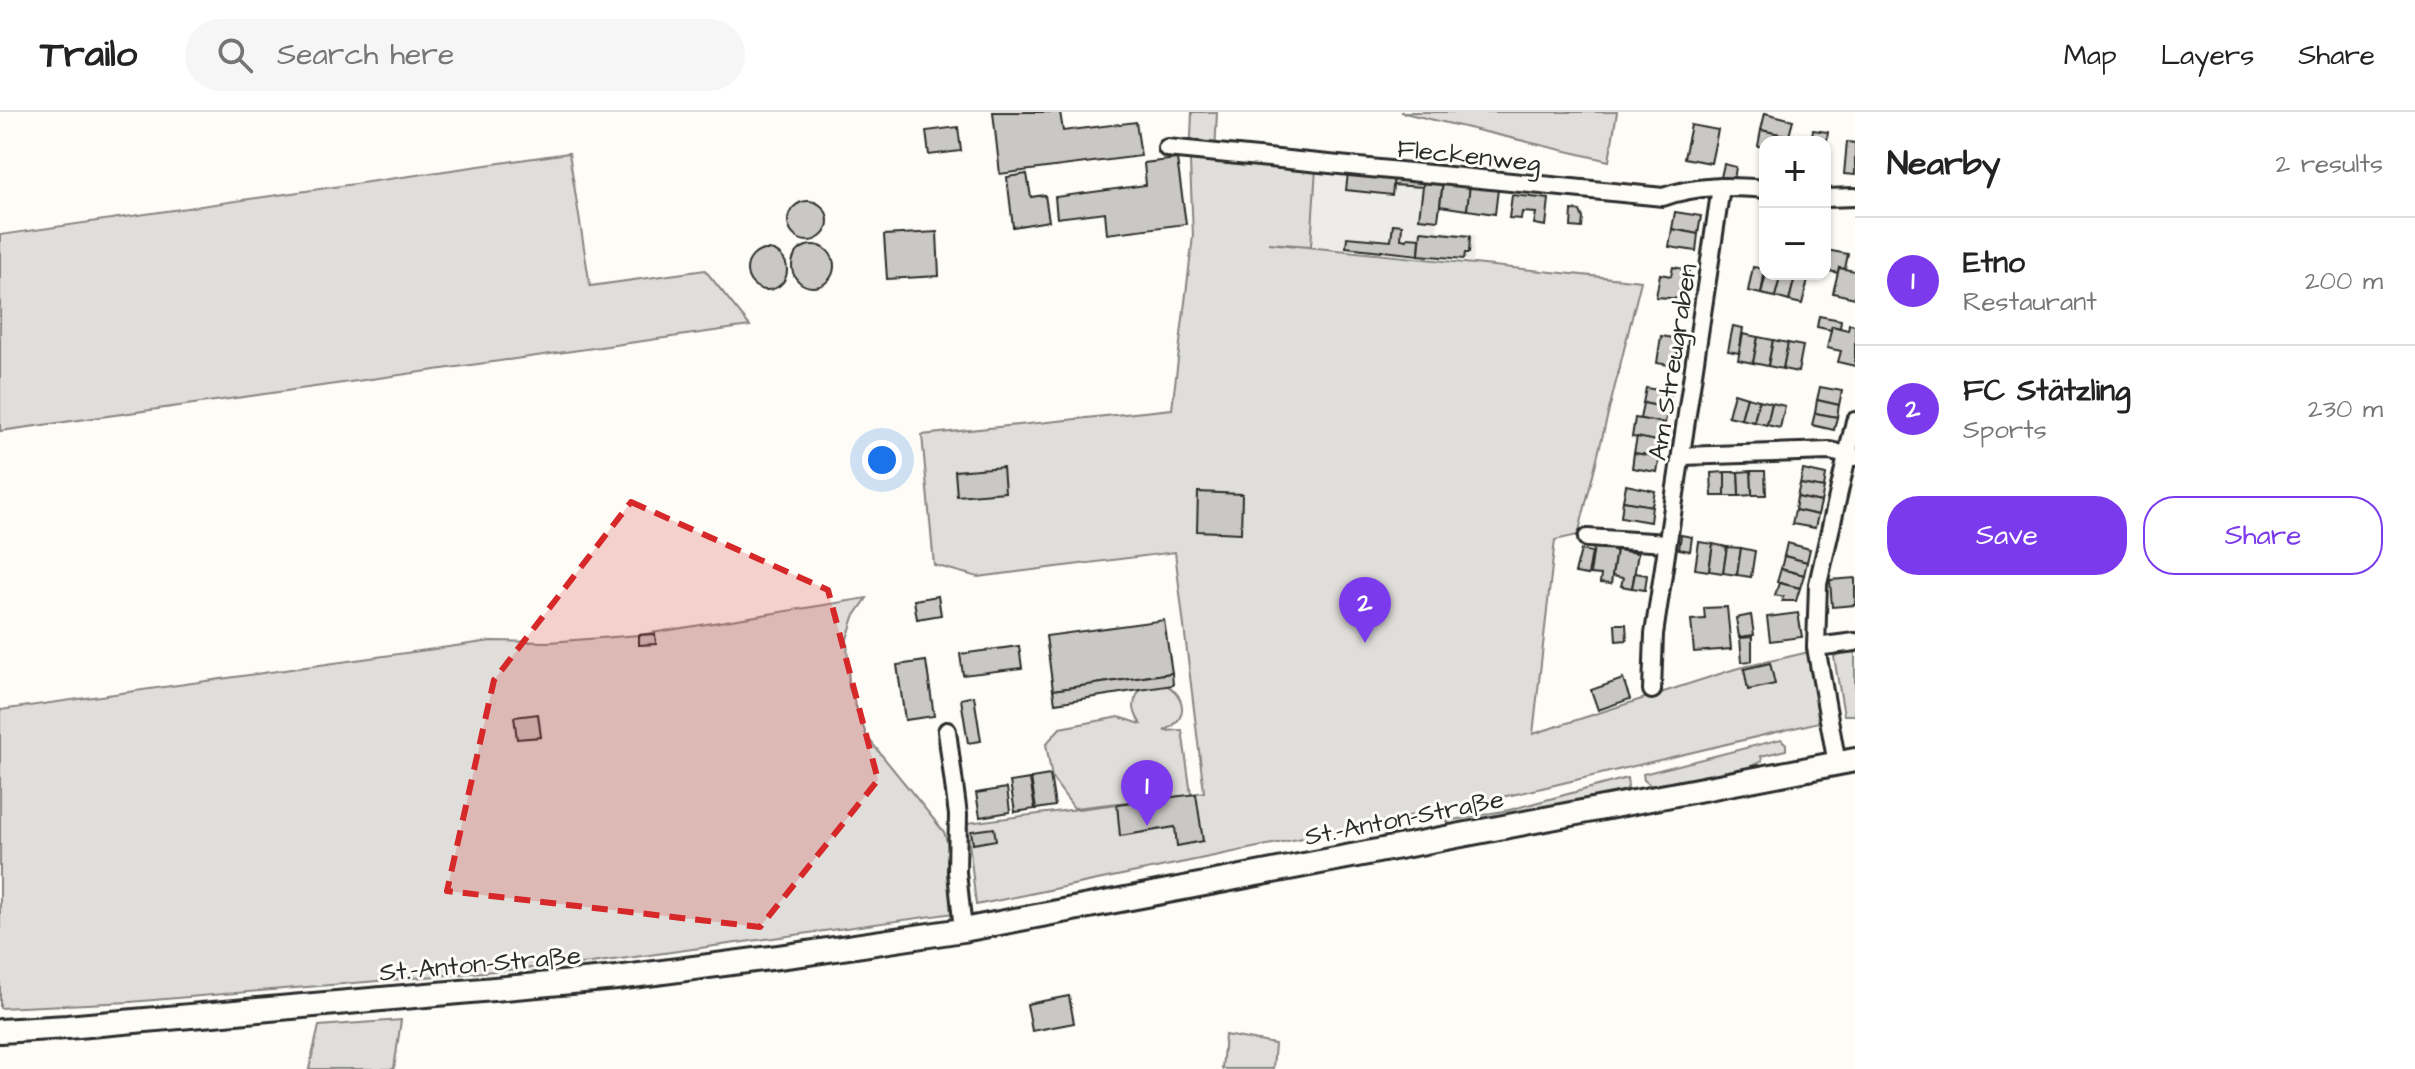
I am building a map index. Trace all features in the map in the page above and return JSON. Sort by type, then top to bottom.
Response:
[{"type":"street","name":"Fleckenweg","points":[[1167,148],[1663,197],[1685,189],[1759,189]]},
{"type":"street","name":"Am Streugraben","points":[[1652,690],[1654,634],[1721,187]]},
{"type":"street","points":[[1831,198],[1855,197]]},
{"type":"street","points":[[1846,762],[1816,647],[1818,584],[1851,456],[1855,421]]},
{"type":"street","points":[[1682,456],[1830,451],[1851,456]]},
{"type":"street","points":[[1587,538],[1667,543]]},
{"type":"street","points":[[1816,647],[1855,642]]},
{"type":"street","points":[[947,731],[958,815],[957,872],[963,930]]},
{"type":"street","name":"St.-Anton-Straße","points":[[0,1031],[617,978],[963,930],[1846,762]]},
{"type":"highlighted area","points":[[631,502],[828,590],[878,780],[760,927],[447,891],[494,680]]},
{"type":"shaded area","points":[[1192,112],[1217,112],[1215,155],[1316,167],[1311,246],[1268,243],[1641,281],[1578,535],[1555,540],[1533,734],[1735,669],[1809,652],[1819,722],[1521,793],[976,905],[967,823],[1181,796],[1074,808],[1052,778],[1046,744],[1060,728],[1119,717],[1141,724],[1134,710],[1137,695],[1146,686],[1156,683],[1167,685],[1181,701],[1182,712],[1177,722],[1164,731],[1182,730],[1191,794],[1204,792],[1175,552],[978,577],[934,565],[922,435],[1172,409],[1193,236],[1190,162]]},
{"type":"shaded area","points":[[1400,112],[1617,112],[1609,161]]},
{"type":"shaded area","points":[[569,153],[590,286],[705,270],[750,326],[0,431],[0,235]]},
{"type":"shaded area","points":[[1316,167],[1444,180],[1437,230],[1475,235],[1473,262],[1311,246]]},
{"type":"shaded area","points":[[867,598],[854,617],[847,639],[849,687],[867,737],[944,832],[951,854],[955,913],[591,963],[130,1002],[0,1008],[0,710],[491,641],[549,642],[639,635]]},
{"type":"shaded area","points":[[1855,648],[1855,715],[1844,715],[1834,657],[1840,651]]},
{"type":"shaded area","points":[[1781,739],[1786,744],[1786,750],[1761,756],[1762,761],[1736,773],[1654,788],[1644,780],[1643,774]]},
{"type":"shaded area","points":[[1627,778],[1628,787],[1623,793],[1453,827],[1446,821],[1509,810]]},
{"type":"shaded area","points":[[401,1020],[394,1069],[309,1069],[319,1026]]},
{"type":"shaded area","points":[[1225,1035],[1275,1044],[1273,1069],[1222,1069]]},
{"type":"building","points":[[993,112],[1060,112],[1063,131],[1136,122],[1141,156],[1000,174]]},
{"type":"building","points":[[1765,113],[1793,120],[1789,136],[1761,130]]},
{"type":"building","points":[[1691,125],[1718,130],[1711,163],[1684,158]]},
{"type":"building","points":[[958,127],[961,151],[929,155],[926,131]]},
{"type":"building","points":[[1761,130],[1789,136],[1760,136]]},
{"type":"building","points":[[1813,130],[1828,132],[1827,136],[1812,136]]},
{"type":"building","points":[[1847,142],[1855,143],[1855,175],[1844,174]]},
{"type":"building","points":[[1177,159],[1186,224],[1107,234],[1105,212],[1057,218],[1055,197],[1146,185],[1144,163]]},
{"type":"building","points":[[1724,164],[1736,167],[1734,180],[1721,177]]},
{"type":"building","points":[[1348,173],[1394,178],[1392,195],[1346,190]]},
{"type":"building","points":[[1027,174],[1031,197],[1045,195],[1049,221],[1013,227],[1007,177]]},
{"type":"building","points":[[1394,177],[1424,179],[1423,187],[1393,185]]},
{"type":"building","points":[[1424,179],[1443,182],[1438,220],[1419,218]]},
{"type":"building","points":[[1443,182],[1470,185],[1467,210],[1440,206]]},
{"type":"building","points":[[1470,185],[1498,189],[1495,214],[1467,210]]},
{"type":"building","points":[[1512,195],[1549,199],[1546,226],[1534,224],[1536,213],[1522,212],[1521,219],[1509,218]]},
{"type":"building","points":[[808,201],[822,207],[828,221],[822,235],[808,241],[794,235],[788,221],[794,207]]},
{"type":"building","points":[[1572,210],[1580,211],[1582,228],[1571,227]]},
{"type":"building","points":[[1675,212],[1701,216],[1698,234],[1672,229]]},
{"type":"building","points":[[1393,224],[1402,225],[1401,239],[1420,238],[1419,255],[1346,247],[1347,237],[1391,241]]},
{"type":"building","points":[[1672,229],[1698,234],[1696,251],[1669,247]]},
{"type":"building","points":[[1421,231],[1470,236],[1469,253],[1465,253],[1464,259],[1419,255]]},
{"type":"building","points":[[937,232],[939,276],[887,279],[884,235]]},
{"type":"building","points":[[813,245],[828,251],[834,266],[828,281],[813,287],[798,281],[792,266],[798,251]]},
{"type":"building","points":[[767,250],[781,256],[787,270],[781,284],[767,290],[753,284],[747,270],[753,256]]},
{"type":"building","points":[[1831,251],[1848,254],[1845,269],[1839,268],[1838,273],[1831,271]]},
{"type":"building","points":[[1673,267],[1689,270],[1684,299],[1656,297],[1660,274],[1671,276]]},
{"type":"building","points":[[1753,267],[1759,268],[1759,280],[1763,280],[1761,294],[1748,291]]},
{"type":"building","points":[[1839,268],[1855,271],[1855,298],[1833,293]]},
{"type":"building","points":[[1764,280],[1779,280],[1775,297],[1761,294]]},
{"type":"building","points":[[1779,280],[1794,280],[1789,301],[1775,297]]},
{"type":"building","points":[[1794,280],[1808,280],[1802,304],[1789,301]]},
{"type":"building","points":[[1819,316],[1841,320],[1840,328],[1817,327]]},
{"type":"building","points":[[1849,324],[1855,325],[1855,366],[1838,362],[1841,351],[1827,348],[1832,326],[1848,330]]},
{"type":"building","points":[[1733,326],[1743,328],[1739,353],[1728,351]]},
{"type":"building","points":[[1743,334],[1758,337],[1753,363],[1738,360]]},
{"type":"building","points":[[1661,336],[1680,339],[1675,366],[1657,363]]},
{"type":"building","points":[[1758,337],[1773,340],[1768,366],[1753,363]]},
{"type":"building","points":[[1773,340],[1788,343],[1783,369],[1768,366]]},
{"type":"building","points":[[1788,343],[1803,346],[1798,372],[1783,369]]},
{"type":"building","points":[[1820,387],[1842,391],[1839,405],[1817,400]]},
{"type":"building","points":[[1646,388],[1671,392],[1668,408],[1643,403]]},
{"type":"building","points":[[1734,393],[1747,397],[1741,419],[1728,416]]},
{"type":"building","points":[[1747,397],[1759,400],[1754,422],[1741,419]]},
{"type":"building","points":[[1759,400],[1772,403],[1767,425],[1754,422]]},
{"type":"building","points":[[1817,400],[1839,405],[1837,417],[1815,413]]},
{"type":"building","points":[[1643,403],[1668,408],[1665,423],[1640,419]]},
{"type":"building","points":[[1772,403],[1785,406],[1780,428],[1767,425]]},
{"type":"building","points":[[1815,413],[1837,417],[1834,430],[1812,425]]},
{"type":"building","points":[[1635,418],[1665,423],[1662,442],[1632,437]]},
{"type":"building","points":[[1637,437],[1662,442],[1660,457],[1634,453]]},
{"type":"building","points":[[1634,453],[1660,457],[1657,472],[1632,468]]},
{"type":"building","points":[[1003,467],[1005,492],[957,496],[955,471]]},
{"type":"building","points":[[1803,470],[1826,475],[1824,488],[1800,484]]},
{"type":"building","points":[[1751,471],[1765,471],[1766,495],[1752,495]]},
{"type":"building","points":[[1751,471],[1752,495],[1739,496],[1738,472]]},
{"type":"building","points":[[1725,472],[1725,496],[1712,496],[1711,473]]},
{"type":"building","points":[[1725,472],[1738,472],[1739,496],[1725,496]]},
{"type":"building","points":[[1800,484],[1824,488],[1821,502],[1797,497]]},
{"type":"building","points":[[1626,485],[1655,491],[1652,506],[1623,501]]},
{"type":"building","points":[[1198,492],[1242,494],[1241,533],[1197,531]]},
{"type":"building","points":[[1797,497],[1821,502],[1818,515],[1795,510]]},
{"type":"building","points":[[1623,501],[1652,506],[1650,522],[1621,517]]},
{"type":"building","points":[[1795,510],[1818,515],[1815,528],[1792,524]]},
{"type":"building","points":[[1681,535],[1692,537],[1690,551],[1679,549]]},
{"type":"building","points":[[1699,542],[1713,544],[1709,571],[1695,569]]},
{"type":"building","points":[[1787,543],[1810,549],[1807,562],[1784,556]]},
{"type":"building","points":[[1713,544],[1727,547],[1723,573],[1709,571]]},
{"type":"building","points":[[1594,546],[1616,550],[1611,584],[1600,583],[1601,575],[1590,574]]},
{"type":"building","points":[[1727,547],[1741,548],[1737,575],[1723,573]]},
{"type":"building","points":[[1741,548],[1755,551],[1751,577],[1737,575]]},
{"type":"building","points":[[1581,550],[1592,552],[1588,575],[1575,573]]},
{"type":"building","points":[[1616,550],[1638,553],[1632,588],[1621,586],[1623,578],[1612,576]]},
{"type":"building","points":[[1784,556],[1807,562],[1804,575],[1781,569]]},
{"type":"building","points":[[1781,569],[1804,575],[1800,588],[1777,582]]},
{"type":"building","points":[[1635,573],[1647,575],[1645,590],[1632,588]]},
{"type":"building","points":[[1855,578],[1855,605],[1832,607],[1830,580]]},
{"type":"building","points":[[1779,583],[1800,588],[1796,601],[1782,601],[1783,597],[1775,595]]},
{"type":"building","points":[[938,596],[941,615],[917,619],[914,600]]},
{"type":"building","points":[[1727,607],[1731,649],[1694,652],[1691,620],[1705,619],[1704,608]]},
{"type":"building","points":[[1798,613],[1802,637],[1770,641],[1767,617]]},
{"type":"building","points":[[1751,615],[1754,635],[1739,637],[1736,618]]},
{"type":"building","points":[[1164,620],[1172,673],[1053,690],[1046,636]]},
{"type":"building","points":[[1615,624],[1626,624],[1627,640],[1616,641]]},
{"type":"building","points":[[655,634],[656,644],[639,645],[639,635]]},
{"type":"building","points":[[1752,637],[1752,661],[1742,662],[1740,638]]},
{"type":"building","points":[[1019,646],[1022,668],[963,675],[960,654]]},
{"type":"building","points":[[926,661],[934,716],[905,720],[897,665]]},
{"type":"building","points":[[1770,663],[1775,684],[1748,690],[1744,669]]},
{"type":"building","points":[[1172,673],[1173,685],[1055,703],[1053,690]]},
{"type":"building","points":[[1623,679],[1630,699],[1598,710],[1591,690]]},
{"type":"building","points":[[974,696],[981,741],[968,743],[961,699]]},
{"type":"building","points":[[538,714],[541,737],[517,739],[514,717]]},
{"type":"building","points":[[1050,775],[1055,806],[1036,809],[1031,778]]},
{"type":"building","points":[[1030,779],[1035,809],[1015,812],[1010,782]]},
{"type":"building","points":[[1007,788],[1010,812],[980,817],[976,793]]},
{"type":"building","points":[[1196,794],[1203,841],[1177,846],[1175,827],[1120,836],[1117,804]]},
{"type":"building","points":[[994,828],[996,840],[973,844],[971,831]]},
{"type":"building","points":[[1069,996],[1074,1023],[1032,1031],[1027,1004]]},
{"type":"place","name":"FC Stätzling","points":[[1365,643]]},
{"type":"place","name":"Etno","points":[[1147,826]]}]
